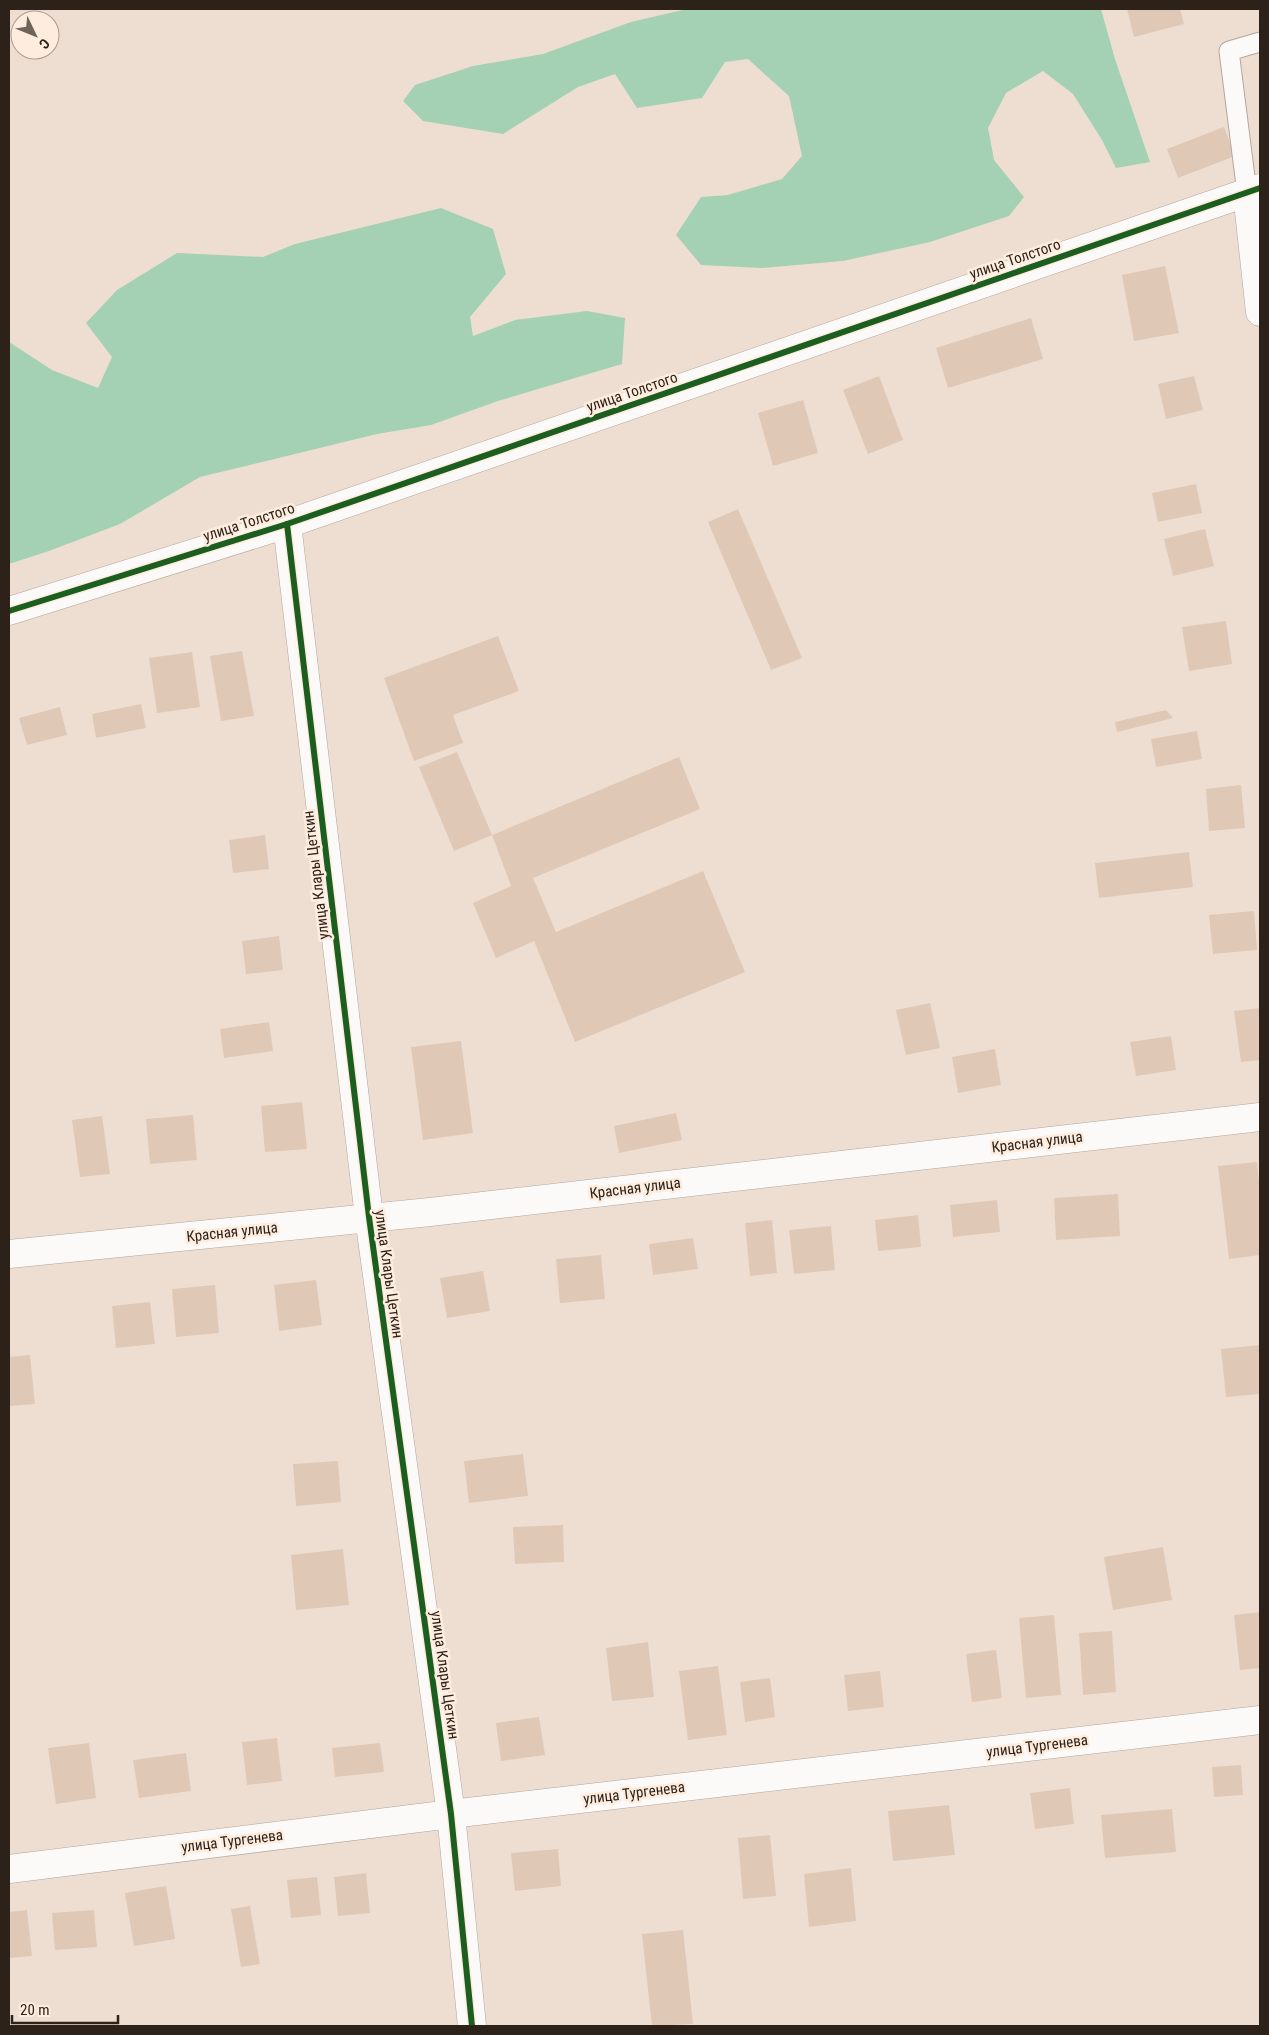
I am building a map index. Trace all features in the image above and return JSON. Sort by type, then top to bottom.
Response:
[{"type":"street","points":[[1253,190],[1260,312]]},
{"type":"street","name":"улица Толстого","points":[[9,611],[287,524],[1253,190]]},
{"type":"street","name":"улица Клары Цеткин","points":[[287,524],[369,1218],[452,1814],[472,2026]]},
{"type":"street","name":"Красная улица","points":[[9,1254],[369,1218],[1260,1116]]},
{"type":"street","name":"улица Тургенева","points":[[9,1869],[452,1814],[1260,1720]]},
{"type":"lane","points":[[1253,190],[1229,52],[1260,42]]},
{"type":"green space","points":[[687,9],[1101,9],[1115,59],[1150,162],[1116,168],[1102,140],[1073,94],[1043,71],[1006,93],[988,128],[994,160],[1024,197],[1009,216],[930,242],[843,261],[762,268],[701,265],[676,235],[701,197],[728,195],[782,179],[802,156],[789,96],[748,59],[725,62],[702,98],[637,108],[615,74],[578,87],[503,134],[423,121],[403,101],[415,85],[473,66],[543,54],[631,22]]},
{"type":"green space","points":[[441,208],[493,229],[506,274],[470,317],[473,336],[515,320],[587,311],[625,318],[622,364],[498,401],[431,425],[377,434],[200,477],[120,524],[9,564],[9,342],[52,370],[98,388],[112,357],[86,323],[117,290],[177,253],[263,257],[295,244]]},
{"type":"building","points":[[1127,9],[1180,9],[1184,24],[1134,37]]},
{"type":"building","points":[[1224,127],[1235,156],[1178,178],[1167,149]]},
{"type":"building","points":[[1165,266],[1179,333],[1134,341],[1122,275]]},
{"type":"building","points":[[1031,318],[1043,359],[948,388],[936,348]]},
{"type":"building","points":[[879,376],[903,440],[868,454],[843,390]]},
{"type":"building","points":[[1194,376],[1203,410],[1166,419],[1158,384]]},
{"type":"building","points":[[803,400],[818,453],[773,466],[758,413]]},
{"type":"building","points":[[1196,484],[1202,513],[1158,522],[1152,493]]},
{"type":"building","points":[[738,509],[802,658],[771,670],[708,522]]},
{"type":"building","points":[[1205,529],[1214,566],[1173,576],[1164,539]]},
{"type":"building","points":[[1226,621],[1232,664],[1189,671],[1182,627]]},
{"type":"building","points":[[498,636],[519,691],[453,715],[463,743],[414,761],[384,678]]},
{"type":"building","points":[[242,651],[254,716],[221,721],[210,656]]},
{"type":"building","points":[[192,652],[200,707],[157,713],[149,658]]},
{"type":"building","points":[[141,704],[146,728],[96,738],[92,714]]},
{"type":"building","points":[[60,707],[67,735],[27,745],[19,718]]},
{"type":"building","points":[[1166,710],[1173,718],[1117,732],[1115,722]]},
{"type":"building","points":[[1197,731],[1202,759],[1156,767],[1151,739]]},
{"type":"building","points":[[457,752],[492,835],[454,851],[419,767]]},
{"type":"building","points":[[679,757],[700,809],[533,878],[556,932],[703,871],[745,972],[575,1042],[534,941],[496,958],[473,903],[511,886],[492,835]]},
{"type":"building","points":[[1241,785],[1245,828],[1209,831],[1206,789]]},
{"type":"building","points":[[265,835],[269,869],[233,873],[229,840]]},
{"type":"building","points":[[1189,852],[1193,887],[1099,898],[1095,863]]},
{"type":"building","points":[[1254,911],[1257,950],[1213,954],[1209,915]]},
{"type":"building","points":[[279,936],[283,970],[246,974],[242,941]]},
{"type":"building","points":[[930,1003],[940,1048],[906,1055],[896,1010]]},
{"type":"building","points":[[1260,1008],[1260,1060],[1241,1062],[1234,1011]]},
{"type":"building","points":[[269,1022],[273,1051],[224,1058],[220,1029]]},
{"type":"building","points":[[1171,1036],[1176,1070],[1136,1076],[1130,1042]]},
{"type":"building","points":[[461,1041],[473,1133],[423,1140],[411,1047]]},
{"type":"building","points":[[995,1049],[1001,1085],[958,1093],[952,1057]]},
{"type":"building","points":[[302,1102],[307,1149],[265,1152],[261,1106]]},
{"type":"building","points":[[676,1113],[682,1140],[619,1153],[614,1126]]},
{"type":"building","points":[[193,1115],[197,1160],[150,1164],[146,1119]]},
{"type":"building","points":[[102,1116],[110,1174],[80,1177],[72,1120]]},
{"type":"building","points":[[1257,1162],[1260,1194],[1260,1255],[1229,1259],[1218,1166]]},
{"type":"building","points":[[1118,1194],[1120,1236],[1056,1240],[1054,1198]]},
{"type":"building","points":[[997,1200],[1000,1232],[953,1237],[950,1205]]},
{"type":"building","points":[[918,1215],[921,1247],[878,1251],[875,1220]]},
{"type":"building","points":[[772,1220],[777,1273],[750,1276],[745,1223]]},
{"type":"building","points":[[831,1226],[835,1270],[794,1274],[789,1230]]},
{"type":"building","points":[[693,1238],[698,1269],[653,1275],[649,1244]]},
{"type":"building","points":[[601,1255],[605,1299],[560,1303],[556,1259]]},
{"type":"building","points":[[483,1271],[490,1311],[447,1318],[440,1278]]},
{"type":"building","points":[[316,1280],[322,1325],[279,1331],[274,1285]]},
{"type":"building","points":[[215,1285],[219,1333],[176,1337],[172,1289]]},
{"type":"building","points":[[150,1302],[155,1344],[116,1348],[112,1306]]},
{"type":"building","points":[[1260,1345],[1260,1394],[1226,1397],[1221,1349]]},
{"type":"building","points":[[30,1355],[35,1404],[9,1406],[9,1357]]},
{"type":"building","points":[[523,1454],[528,1496],[469,1503],[464,1461]]},
{"type":"building","points":[[338,1461],[341,1502],[296,1506],[293,1464]]},
{"type":"building","points":[[563,1525],[564,1562],[515,1564],[513,1527]]},
{"type":"building","points":[[1163,1547],[1172,1600],[1113,1610],[1104,1557]]},
{"type":"building","points":[[343,1549],[349,1605],[296,1610],[291,1555]]},
{"type":"building","points":[[1260,1612],[1260,1668],[1240,1670],[1234,1615]]},
{"type":"building","points":[[1054,1615],[1061,1695],[1026,1698],[1019,1618]]},
{"type":"building","points":[[1112,1631],[1116,1692],[1083,1695],[1079,1633]]},
{"type":"building","points":[[648,1642],[654,1697],[612,1701],[606,1648]]},
{"type":"building","points":[[996,1650],[1002,1698],[972,1702],[966,1654]]},
{"type":"building","points":[[718,1666],[727,1735],[688,1740],[679,1671]]},
{"type":"building","points":[[880,1671],[884,1707],[848,1711],[844,1675]]},
{"type":"building","points":[[770,1678],[775,1717],[745,1722],[740,1682]]},
{"type":"building","points":[[539,1717],[545,1755],[501,1761],[496,1723]]},
{"type":"building","points":[[277,1738],[282,1781],[247,1785],[242,1742]]},
{"type":"building","points":[[89,1743],[96,1798],[56,1804],[48,1748]]},
{"type":"building","points":[[380,1743],[384,1772],[335,1777],[332,1748]]},
{"type":"building","points":[[186,1753],[191,1791],[139,1798],[133,1760]]},
{"type":"building","points":[[1241,1765],[1243,1795],[1214,1797],[1212,1767]]},
{"type":"building","points":[[1070,1788],[1074,1824],[1035,1829],[1030,1793]]},
{"type":"building","points":[[949,1805],[955,1855],[893,1861],[888,1811]]},
{"type":"building","points":[[1172,1809],[1176,1852],[1105,1858],[1101,1815]]},
{"type":"building","points":[[770,1835],[776,1896],[743,1899],[738,1838]]},
{"type":"building","points":[[558,1849],[561,1886],[515,1891],[511,1853]]},
{"type":"building","points":[[851,1868],[856,1921],[809,1927],[804,1874]]},
{"type":"building","points":[[366,1873],[370,1913],[338,1916],[334,1877]]},
{"type":"building","points":[[317,1877],[321,1915],[291,1918],[287,1880]]},
{"type":"building","points":[[166,1886],[175,1939],[134,1946],[125,1893]]},
{"type":"building","points":[[250,1906],[260,1964],[241,1967],[231,1909]]},
{"type":"building","points":[[27,1910],[32,1956],[9,1958],[9,1912]]},
{"type":"building","points":[[94,1910],[97,1947],[55,1950],[52,1913]]},
{"type":"building","points":[[683,1930],[693,2024],[652,2026],[642,1934]]},
{"type":"cycle path","points":[[9,611],[287,524],[1260,188]]},
{"type":"cycle path","points":[[287,524],[369,1217],[451,1814],[472,2026]]}]
